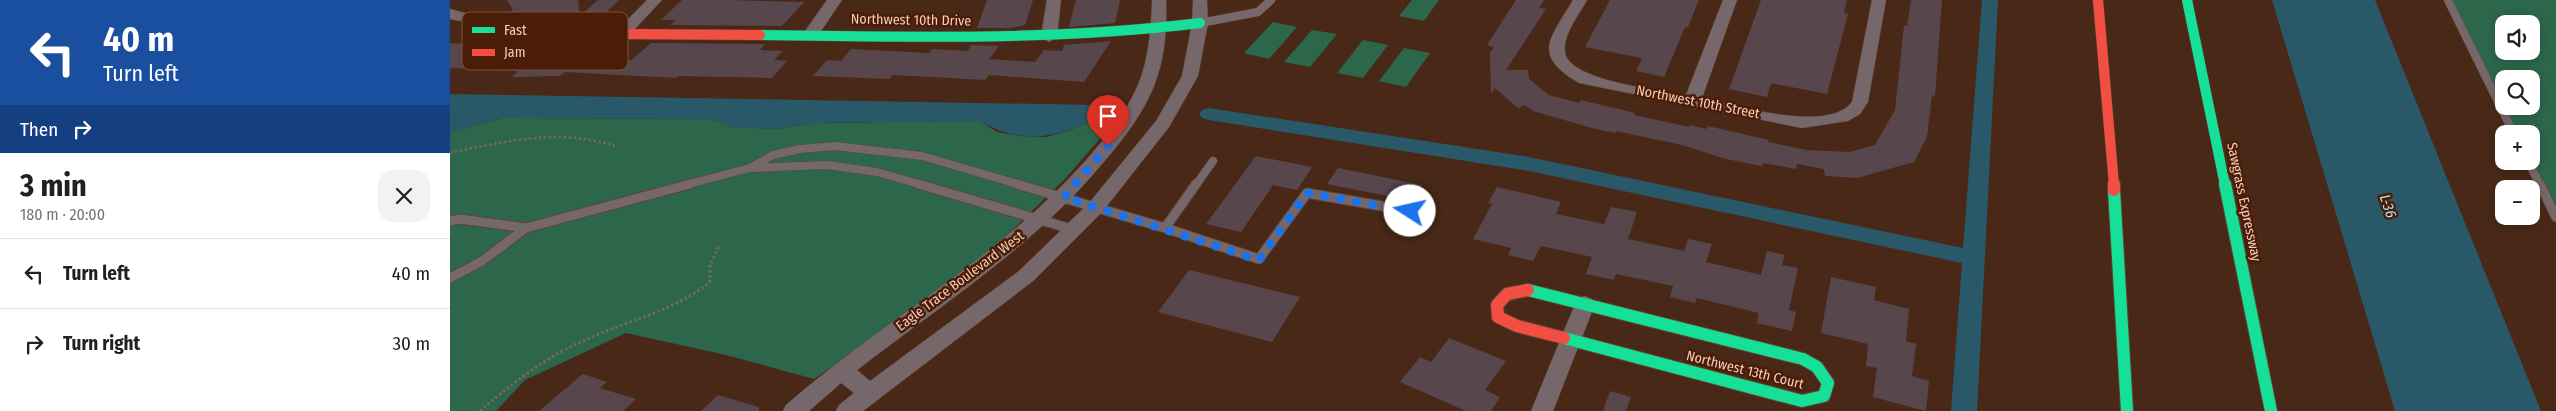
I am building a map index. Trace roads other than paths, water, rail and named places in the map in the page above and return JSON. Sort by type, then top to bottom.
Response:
[{"type":"main road","points":[[2098,0],[2110,128],[2127,411]]},
{"type":"main road","name":"Sawgrass Expressway","points":[[2187,0],[2272,411]]},
{"type":"main road","name":"Northwest 10th Drive","points":[[628,34],[1049,37],[1160,29],[1200,23]]},
{"type":"main road","name":"Northwest 13th Court","points":[[1528,290],[1584,304],[1803,359],[1817,367],[1828,383],[1824,396],[1802,401],[1517,326],[1498,317],[1497,305],[1507,294],[1528,290]]},
{"type":"street","points":[[628,27],[655,0]]},
{"type":"street","points":[[811,34],[836,0]]},
{"type":"street","points":[[1049,37],[1054,0]]},
{"type":"street","name":"Eagle Trace Boulevard West","points":[[794,411],[842,370],[964,281],[1064,197],[1130,116],[1150,76],[1160,29],[1159,0]]},
{"type":"street","points":[[847,411],[1019,282],[1075,230],[1096,206],[1163,123],[1190,76],[1200,23],[1200,0]]},
{"type":"street","name":"Northwest 10th Street","points":[[1580,0],[1557,43],[1555,54],[1559,63],[1570,72],[1586,80],[1802,122],[1842,117],[1854,110],[1860,102],[1879,0]]},
{"type":"street","points":[[1692,101],[1730,0]]},
{"type":"street","points":[[1542,411],[1584,304]]},
{"type":"street","points":[[842,370],[869,393]]},
{"type":"lane","points":[[1200,23],[1258,12],[1271,0]]},
{"type":"lane","points":[[2448,0],[2510,125]]},
{"type":"lane","points":[[450,278],[482,261],[526,228],[750,168],[773,156],[800,149],[865,147],[922,156],[1096,206],[1259,260],[1307,193],[1410,211]]},
{"type":"lane","points":[[1165,228],[1213,161]]},
{"type":"lane","points":[[750,168],[827,165],[877,172],[1075,230]]},
{"type":"lane","points":[[2532,170],[2556,217]]},
{"type":"lane","points":[[450,222],[460,219],[526,228]]},
{"type":"water","name":"L-36","points":[[2272,0],[2375,0],[2541,411],[2395,411]]},
{"type":"water","points":[[450,94],[1097,105],[1090,122],[1061,132],[1035,136],[1021,136],[1008,133],[980,121],[812,123],[778,129],[732,127],[710,119],[502,118],[450,133]]},
{"type":"waterway","points":[[1974,258],[1990,0]]},
{"type":"waterway","points":[[1209,114],[1529,164],[1974,258]]},
{"type":"waterway","points":[[1964,411],[1974,258]]}]
